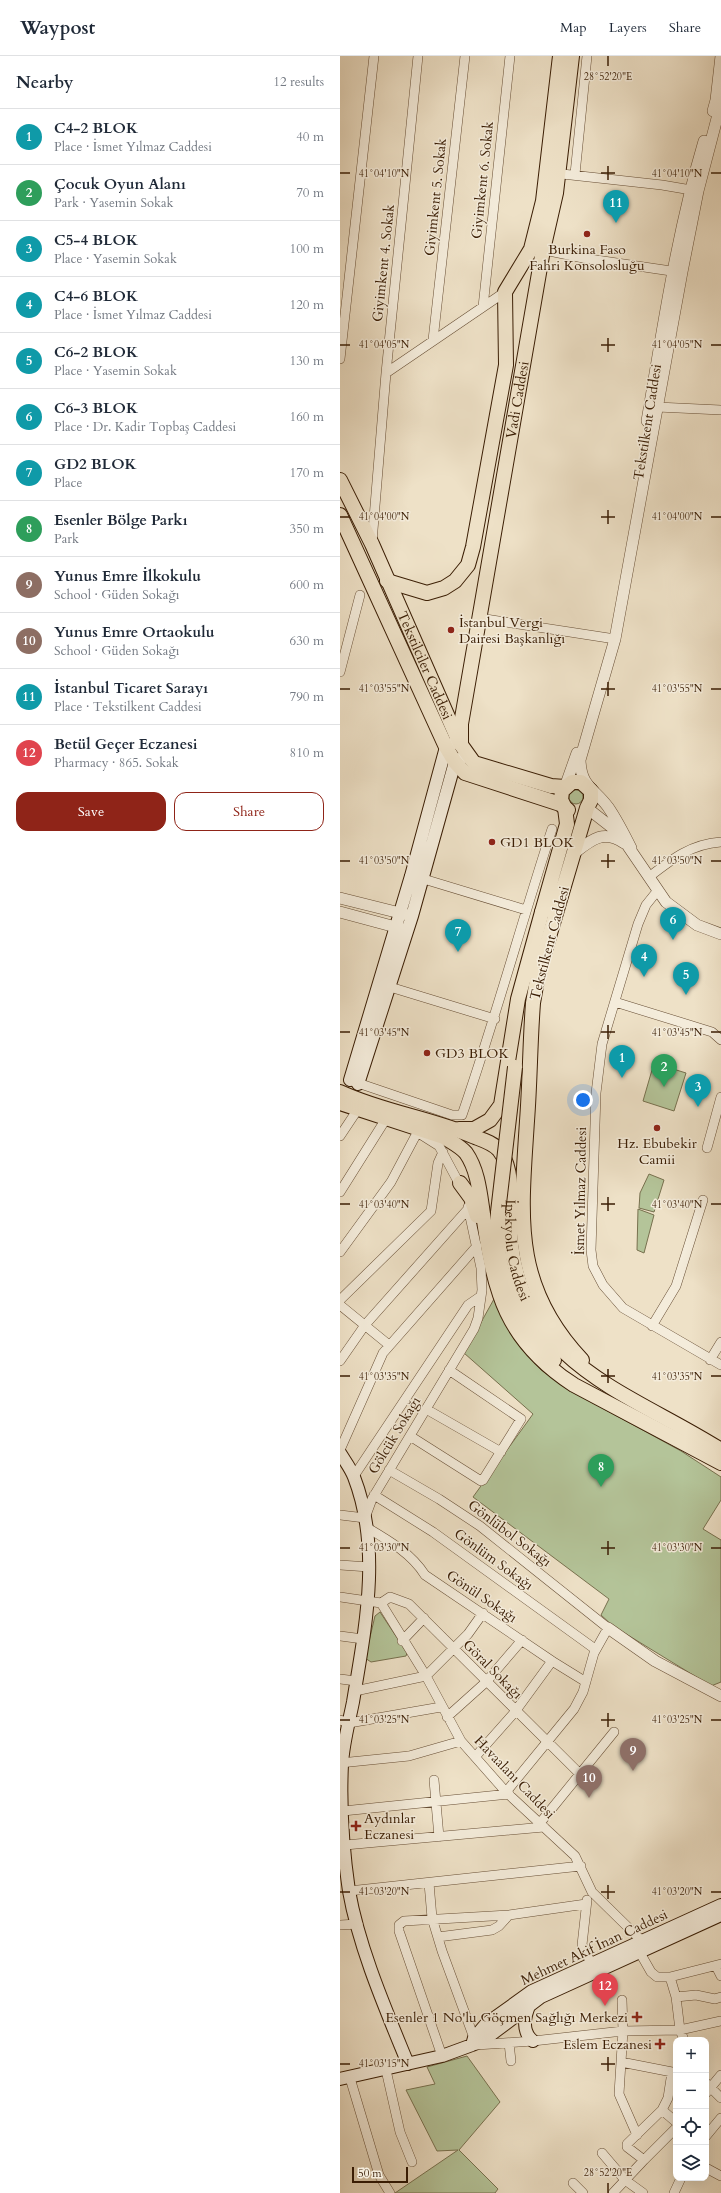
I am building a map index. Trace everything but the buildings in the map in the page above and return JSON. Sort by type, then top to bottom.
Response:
[{"type":"main road","name":"Vadi Caddesi","points":[[459,747],[461,724],[537,249],[556,193],[553,173],[560,56]]},
{"type":"main road","name":"Vadi Caddesi","points":[[553,173],[572,56]]},
{"type":"main road","name":"Vadi Caddesi","points":[[387,581],[427,593],[444,588],[455,581],[468,565],[473,547],[506,365],[505,292],[537,249]]},
{"type":"main road","name":"Tekstilciler Caddesi","points":[[340,480],[369,539],[459,747],[455,762],[465,773],[560,804],[565,808]]},
{"type":"main road","name":"Tekstilciler Caddesi","points":[[340,515],[364,566],[459,747]]},
{"type":"main road","points":[[354,1082],[402,928],[412,916],[417,878],[459,747],[474,763],[551,786],[565,787],[577,782],[588,787]]},
{"type":"main road","points":[[402,928],[400,913],[417,878],[455,762]]},
{"type":"main road","name":"Tekstilkent Caddesi","points":[[542,912],[567,824],[565,808],[561,795],[565,787]]},
{"type":"main road","name":"Tekstilkent Caddesi","points":[[588,787],[592,796],[573,854],[538,974],[533,1003],[523,1184],[524,1244],[536,1294],[546,1314],[570,1347],[595,1373],[612,1386]]},
{"type":"main road","points":[[565,808],[578,812],[587,808]]},
{"type":"main road","points":[[542,912],[525,999],[515,1067],[498,1212],[497,1234],[502,1270],[524,1321],[546,1351],[593,1395]]},
{"type":"main road","points":[[456,1129],[474,1129],[490,1120],[501,1105],[518,999],[542,912]]},
{"type":"main road","name":"İpekyolu Caddesi","points":[[340,1092],[456,1129],[490,1143],[499,1150],[509,1169],[511,1244],[518,1283],[530,1310],[548,1337],[573,1361],[665,1419],[696,1434]]},
{"type":"main road","name":"İpekyolu Caddesi","points":[[340,1103],[444,1137],[463,1150],[476,1176],[489,1253],[500,1296],[509,1317],[520,1336],[552,1369],[593,1395],[679,1441]]},
{"type":"main road","points":[[460,1183],[471,1198],[489,1253]]},
{"type":"main road","points":[[696,1434],[721,1444]]},
{"type":"main road","points":[[696,1434],[721,1450]]},
{"type":"main road","points":[[679,1441],[721,1462]]},
{"type":"main road","points":[[679,1441],[721,1468]]},
{"type":"main road","points":[[340,1451],[354,1476],[366,1522],[369,1567],[375,1601],[363,1639],[355,1686],[344,1722],[341,1763],[341,1795],[349,1891],[374,1977],[408,2064]]},
{"type":"main road","name":"Mehmet Akif İnan Caddesi","points":[[343,2078],[386,2070],[442,2056],[473,2042],[484,2040],[541,1997],[721,1905]]},
{"type":"main road","name":"Mehmet Akif İnan Caddesi","points":[[473,2042],[502,2012],[532,1991],[591,1963],[721,1915]]},
{"type":"main road","points":[[530,2004],[526,2012],[526,2030],[529,2037],[534,2041]]},
{"type":"street","points":[[340,359],[374,56]]},
{"type":"street","name":"Giyimkent 4. Sokak","points":[[369,539],[418,56]]},
{"type":"street","name":"Giyimkent 5. Sokak","points":[[434,340],[465,56]]},
{"type":"street","name":"Giyimkent 6. Sokak","points":[[482,307],[510,56]]},
{"type":"street","points":[[575,174],[588,56]]},
{"type":"street","name":"Tekstilkent Caddesi","points":[[565,787],[613,639],[677,272],[694,190],[716,100],[721,56]]},
{"type":"street","name":"Tekstilkent Caddesi","points":[[694,190],[721,103]]},
{"type":"street","points":[[553,173],[575,174],[694,190]]},
{"type":"street","points":[[537,249],[583,258],[677,272]]},
{"type":"street","name":"Tekstilkent Caddesi","points":[[588,787],[581,772],[580,760],[613,639],[657,407],[677,272]]},
{"type":"street","points":[[386,373],[505,292]]},
{"type":"street","points":[[657,407],[721,410]]},
{"type":"street","points":[[352,540],[369,539]]},
{"type":"street","points":[[364,566],[377,559]]},
{"type":"street","points":[[340,672],[360,595]]},
{"type":"street","points":[[479,618],[613,639]]},
{"type":"street","points":[[588,787],[607,806],[631,848],[666,902],[684,918],[721,934]]},
{"type":"street","points":[[587,808],[619,833],[631,848]]},
{"type":"street","points":[[354,1082],[452,1115],[462,1115],[495,1019],[526,910],[552,829]]},
{"type":"street","points":[[573,854],[589,842],[603,836],[613,837],[631,848]]},
{"type":"street","points":[[649,877],[682,852],[706,843],[721,842]]},
{"type":"street","points":[[417,878],[526,910]]},
{"type":"street","name":"İsmet Yılmaz Caddesi","points":[[658,890],[646,905],[640,918],[602,1044],[596,1093],[591,1250],[593,1266],[603,1285],[623,1308],[721,1366]]},
{"type":"street","points":[[340,898],[412,916]]},
{"type":"street","points":[[340,912],[402,928]]},
{"type":"street","points":[[385,986],[495,1019]]},
{"type":"street","points":[[615,1002],[712,1032],[721,1040]]},
{"type":"street","points":[[707,1148],[721,1097]]},
{"type":"street","points":[[340,1107],[417,1133],[440,1146],[443,1152],[438,1163],[431,1211],[340,1300]]},
{"type":"street","points":[[340,1136],[356,1112]]},
{"type":"street","points":[[340,1192],[384,1122]]},
{"type":"street","points":[[340,1252],[391,1182],[417,1133]]},
{"type":"street","name":"Gölcük Sokağı","points":[[366,1522],[374,1495],[474,1329],[481,1296],[481,1268],[468,1210],[460,1183],[443,1152]]},
{"type":"street","points":[[652,1326],[676,1286],[703,1200]]},
{"type":"street","points":[[340,1361],[366,1324],[468,1210]]},
{"type":"street","points":[[340,1451],[383,1353],[477,1246]]},
{"type":"street","points":[[354,1476],[468,1305],[481,1296]]},
{"type":"street","points":[[340,1305],[366,1324],[389,1345]]},
{"type":"street","points":[[710,1360],[721,1342]]},
{"type":"street","points":[[410,1436],[481,1481],[521,1419],[449,1370]]},
{"type":"street","points":[[426,1409],[501,1452]]},
{"type":"street","name":"Gönlübol Sokağı","points":[[389,1470],[480,1526],[608,1628]]},
{"type":"street","name":"Gönlüm Sokağı","points":[[374,1495],[433,1532],[595,1650]]},
{"type":"street","points":[[340,1515],[366,1522]]},
{"type":"street","name":"Gönül Sokağı","points":[[366,1522],[406,1553],[418,1564],[425,1575],[552,1661],[586,1682]]},
{"type":"street","points":[[340,1565],[369,1567]]},
{"type":"street","points":[[340,1597],[375,1601]]},
{"type":"street","name":"Göral Sokağı","points":[[375,1601],[390,1597],[409,1604],[580,1774]]},
{"type":"street","name":"Havaalanı Caddesi","points":[[375,1601],[426,1676],[441,1707],[461,1741],[508,1793],[574,1856],[581,1866],[592,1892]]},
{"type":"street","points":[[340,1679],[355,1686],[426,1676],[454,1649],[483,1613]]},
{"type":"street","points":[[402,1641],[424,1618]]},
{"type":"street","points":[[343,1811],[508,1793],[574,1709],[586,1682],[595,1650],[608,1628],[655,1661],[721,1696]]},
{"type":"street","points":[[340,1636],[363,1639]]},
{"type":"street","points":[[447,1717],[486,1682],[522,1640]]},
{"type":"street","points":[[475,1757],[515,1711],[552,1661]]},
{"type":"street","points":[[344,1722],[441,1707]]},
{"type":"street","points":[[345,1845],[440,1837],[542,1825],[614,1732]]},
{"type":"street","points":[[341,1763],[409,1756],[461,1741]]},
{"type":"street","points":[[434,1780],[440,1837]]},
{"type":"street","points":[[349,1891],[581,1866]]},
{"type":"street","points":[[429,1883],[432,1918],[473,2042],[509,2043],[623,2031],[680,2030],[721,2021]]},
{"type":"street","points":[[591,1963],[582,1945],[586,1904],[592,1892],[640,1946],[652,1972],[657,1977],[670,1978],[718,1965],[721,1976]]},
{"type":"street","points":[[442,2056],[399,1931],[399,1925],[404,1921],[432,1918],[509,1915],[586,1904]]},
{"type":"street","points":[[438,1936],[492,1930],[500,1926],[509,1915]]},
{"type":"street","points":[[340,1925],[358,1924]]},
{"type":"street","points":[[670,1978],[676,1997],[680,2030],[683,2037]]},
{"type":"street","points":[[676,1997],[696,1995],[715,1999],[721,1997]]},
{"type":"street","points":[[622,2000],[623,2031],[619,2094],[637,2135]]},
{"type":"street","points":[[509,2043],[510,2061]]},
{"type":"street","points":[[621,2062],[673,2072]]},
{"type":"street","points":[[386,2070],[400,2132],[412,2162]]},
{"type":"street","points":[[644,2160],[627,2147],[628,2142],[662,2110],[668,2098],[674,2073]]},
{"type":"street","points":[[709,2086],[721,2076]]},
{"type":"street","points":[[343,2078],[379,2175],[390,2193]]},
{"type":"street","points":[[709,2089],[721,2098]]},
{"type":"street","points":[[662,2110],[673,2119]]},
{"type":"street","points":[[709,2132],[721,2118]]},
{"type":"street","points":[[613,2193],[673,2131]]},
{"type":"street","points":[[602,2153],[625,2180],[643,2193]]},
{"type":"street","points":[[709,2170],[721,2176]]},
{"type":"street","points":[[674,2193],[680,2181]]},
{"type":"street","points":[[573,2183],[583,2193]]},
{"type":"green space","points":[[573,790],[579,790],[583,794],[583,800],[579,804],[573,804],[569,800],[569,794]]},
{"type":"green space","points":[[654,1063],[686,1073],[674,1111],[643,1101]]},
{"type":"green space","points":[[649,1174],[664,1180],[654,1212],[639,1208],[640,1193]]},
{"type":"green space","points":[[638,1209],[654,1215],[644,1253],[637,1250]]},
{"type":"green space","points":[[494,1299],[517,1342],[541,1370],[573,1392],[681,1451],[721,1477],[721,1500],[703,1529],[721,1540],[721,1682],[711,1686],[613,1626],[601,1615],[609,1599],[473,1497],[533,1414],[464,1353]]},
{"type":"green space","points":[[380,1612],[407,1653],[406,1656],[371,1662],[365,1658],[375,1616]]},
{"type":"green space","points":[[467,2056],[500,2102],[459,2150],[498,2189],[495,2193],[395,2193],[458,2150],[437,2151],[406,2090],[435,2084],[427,2067]]},
{"type":"place","name":"İstanbul Ticaret Sarayı","points":[[616,223]]},
{"type":"place","name":"Burkina Faso Fahri Konsolosluğu","points":[[587,234]]},
{"type":"place","name":"İstanbul Vergi Dairesi Başkanlığı","points":[[451,630]]},
{"type":"place","name":"GD1 BLOK","points":[[492,842]]},
{"type":"place","name":"C6-3 BLOK","points":[[673,940]]},
{"type":"place","name":"GD2 BLOK","points":[[458,952]]},
{"type":"place","name":"C4-6 BLOK","points":[[644,977]]},
{"type":"place","name":"C6-2 BLOK","points":[[686,995]]},
{"type":"place","name":"GD3 BLOK","points":[[427,1053]]},
{"type":"place","name":"C4-2 BLOK","points":[[622,1078]]},
{"type":"place","name":"Çocuk Oyun Alanı","points":[[664,1087]]},
{"type":"place","name":"C5-4 BLOK","points":[[698,1107]]},
{"type":"place","name":"Hz. Ebubekir Camii","points":[[657,1128]]},
{"type":"place","name":"Esenler Bölge Parkı","points":[[601,1487]]},
{"type":"place","name":"Yunus Emre İlkokulu","points":[[633,1771]]},
{"type":"place","name":"Yunus Emre Ortaokulu","points":[[589,1798]]},
{"type":"place","name":"Aydınlar Eczanesi","points":[[356,1826]]},
{"type":"place","name":"Betül Geçer Eczanesi","points":[[605,2006]]},
{"type":"place","name":"Esenler 1 No'lu Göçmen Sağlığı Merkezi","points":[[637,2017]]},
{"type":"place","name":"Eslem Eczanesi","points":[[660,2044]]}]
